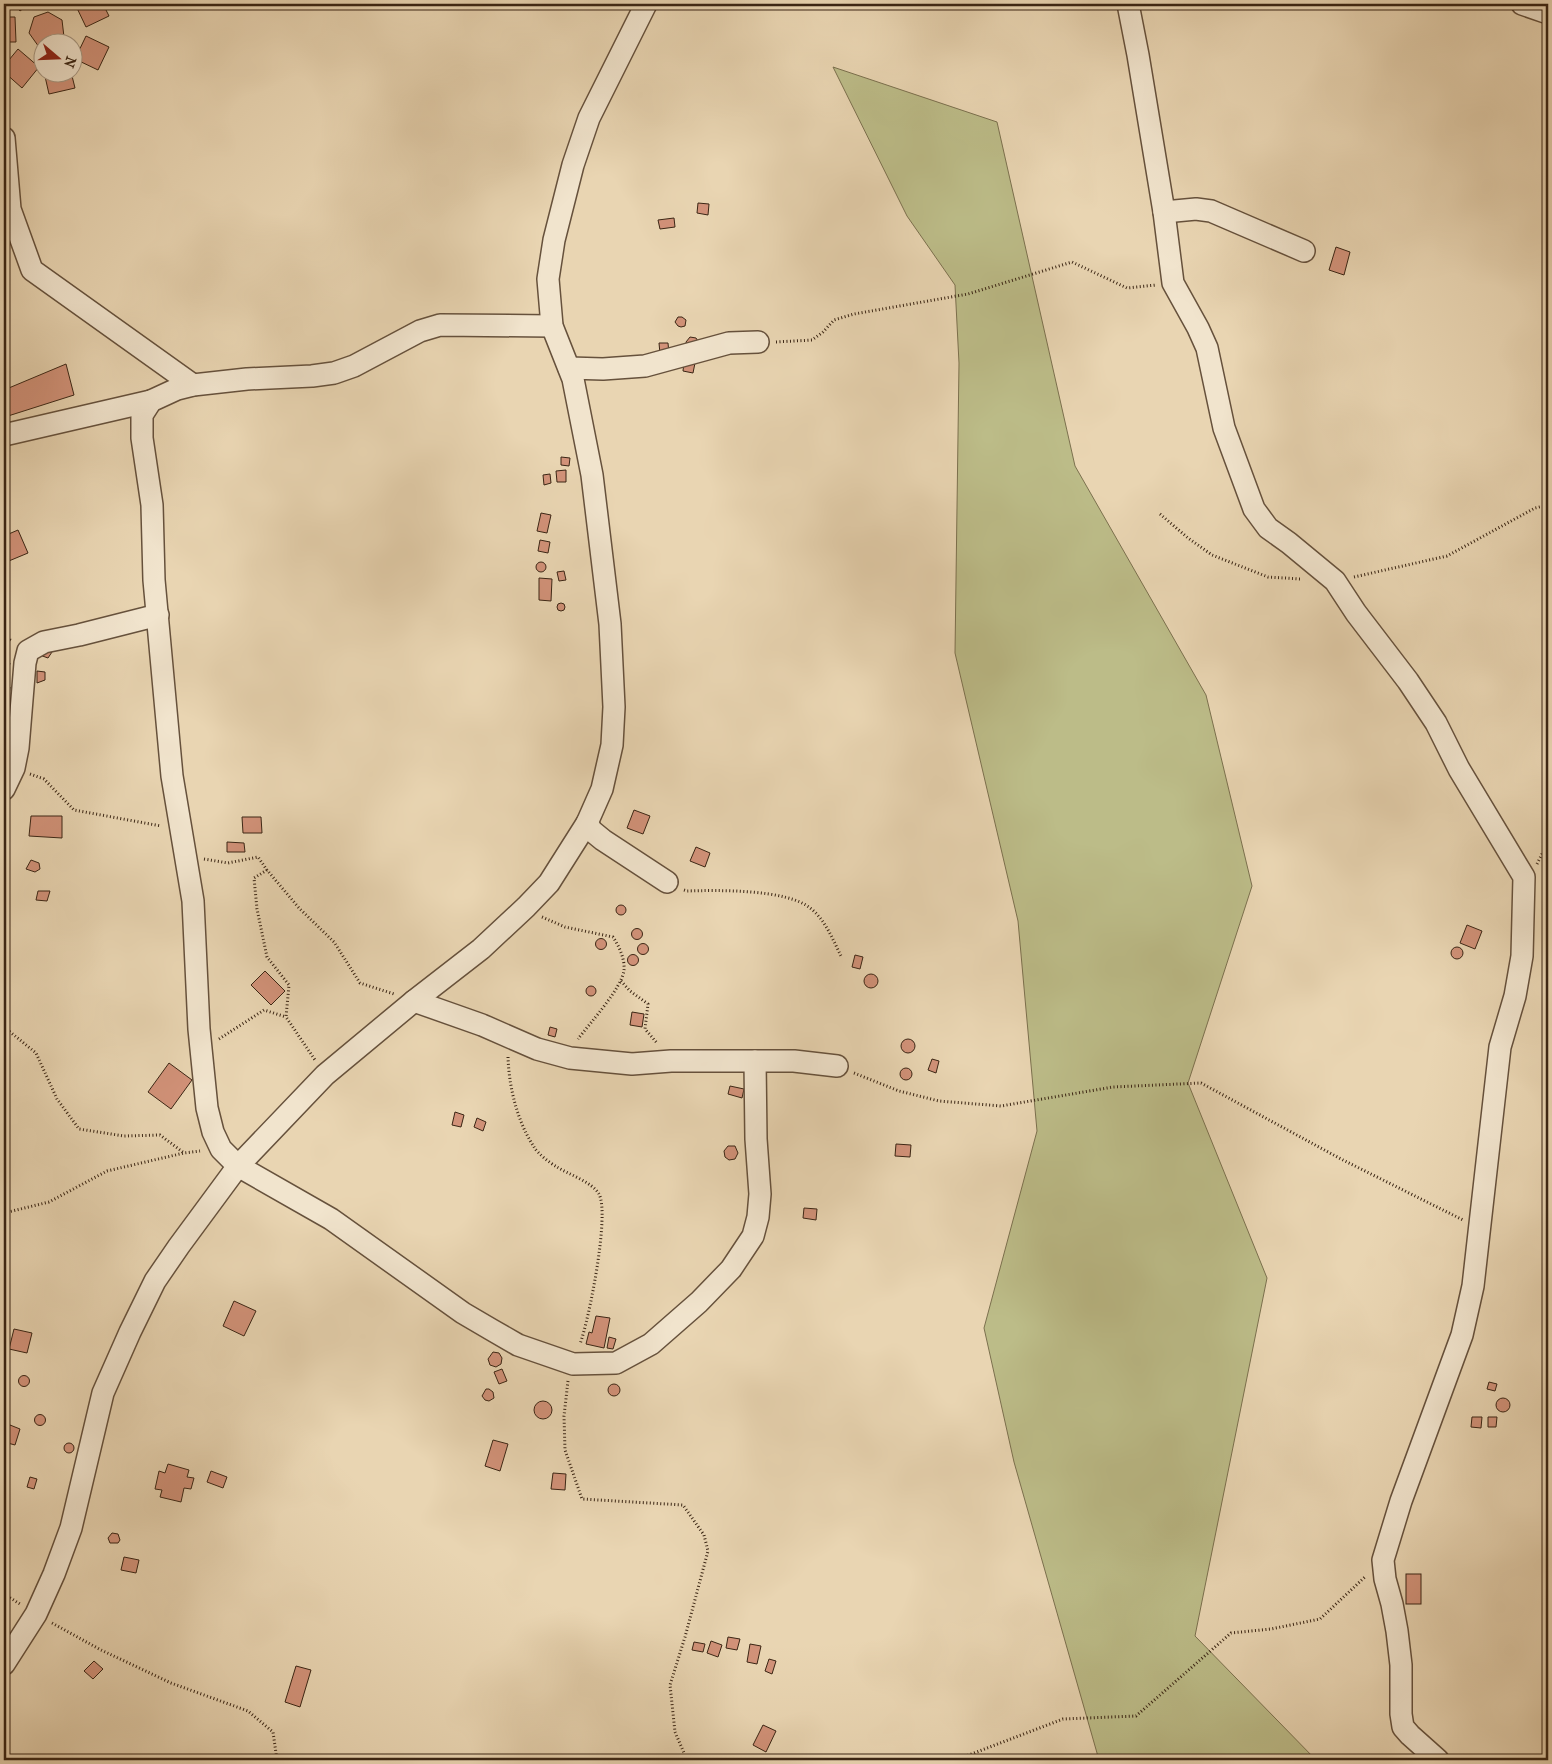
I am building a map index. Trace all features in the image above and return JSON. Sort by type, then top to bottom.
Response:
[{"type":"street","points":[[4,1664],[36,1614],[54,1574],[71,1528],[103,1393],[155,1281],[238,1166],[325,1075],[414,1001],[481,949],[549,884],[586,823],[602,789],[612,745],[614,707],[610,624],[603,556],[592,475],[579,405],[569,368],[552,326],[548,279],[554,240],[574,165],[590,118],[646,4]]},
{"type":"street","points":[[1128,4],[1164,212],[1173,283],[1207,348],[1224,428],[1254,509],[1268,528],[1290,543],[1335,581],[1356,613],[1408,681],[1436,723],[1459,769],[1524,877],[1522,956],[1515,996],[1500,1048],[1481,1229],[1473,1286],[1462,1335],[1401,1501],[1383,1560],[1385,1579],[1398,1631],[1403,1727],[1438,1760]]},
{"type":"street","points":[[1522,4],[1548,12]]},
{"type":"street","points":[[4,138],[7,210],[32,270],[193,385]]},
{"type":"street","points":[[1164,212],[1196,209],[1211,211],[1304,251]]},
{"type":"street","points":[[4,435],[151,400],[176,389],[193,385],[334,373],[354,366],[420,330],[440,325],[552,326]]},
{"type":"street","points":[[569,368],[603,369],[645,366],[729,343],[758,342]]},
{"type":"street","points":[[151,400],[142,415],[142,438],[152,506],[154,580],[172,776],[193,901],[201,1053],[207,1108],[213,1132],[221,1148],[238,1166],[331,1219],[463,1313],[518,1345],[573,1364],[616,1363],[651,1344],[699,1302],[731,1269],[753,1236],[758,1217],[760,1194],[756,1139],[756,1061]]},
{"type":"street","points":[[4,789],[14,768],[21,728],[25,663],[28,651],[44,642],[158,615]]},
{"type":"street","points":[[586,823],[592,832],[667,882]]},
{"type":"street","points":[[414,1001],[508,1036],[537,1049],[570,1058],[632,1064],[671,1061],[794,1061],[837,1066]]},
{"type":"path","points":[[758,342],[812,340],[834,320],[854,314],[968,294],[1072,262],[1127,288],[1173,283]]},
{"type":"path","points":[[1160,514],[1188,538],[1212,555],[1260,574],[1335,581],[1447,556],[1535,508],[1548,505]]},
{"type":"path","points":[[14,768],[44,780],[74,810],[181,830]]},
{"type":"path","points":[[186,855],[228,863],[258,857],[266,870],[299,908],[334,942],[360,982],[414,1001]]},
{"type":"path","points":[[266,870],[254,878],[256,909],[267,957],[289,985],[286,1017]]},
{"type":"path","points":[[667,882],[688,891],[735,891],[779,896],[799,901],[810,908],[821,920],[841,956]]},
{"type":"path","points":[[526,907],[565,927],[614,937],[619,946],[624,968],[621,981],[575,1042],[570,1058]]},
{"type":"path","points":[[621,981],[630,991],[648,1004],[645,1029],[671,1061]]},
{"type":"path","points":[[201,1053],[264,1010],[286,1017],[325,1075]]},
{"type":"path","points":[[4,1028],[36,1053],[57,1099],[79,1129],[124,1136],[160,1135],[184,1153]]},
{"type":"path","points":[[508,1036],[508,1077],[521,1120],[535,1149],[556,1167],[583,1180],[598,1193],[602,1208],[602,1230],[590,1303],[582,1341],[573,1364],[565,1395],[565,1450],[582,1499],[683,1505],[704,1535],[708,1551],[685,1637],[670,1684],[675,1732],[687,1760]]},
{"type":"path","points":[[837,1066],[899,1091],[939,1101],[1002,1106],[1113,1087],[1201,1083],[1340,1158],[1481,1229]]},
{"type":"path","points":[[4,1213],[49,1202],[107,1171],[184,1153],[221,1148]]},
{"type":"path","points":[[961,1758],[1063,1719],[1136,1716],[1231,1633],[1271,1629],[1320,1618],[1383,1560]]},
{"type":"path","points":[[36,1614],[101,1650],[171,1683],[248,1711],[273,1732],[278,1760]]},
{"type":"green space","points":[[833,67],[997,122],[1075,466],[1206,695],[1252,886],[1188,1083],[1267,1278],[1195,1636],[1316,1760],[1099,1760],[1014,1462],[984,1328],[1037,1131],[1018,921],[955,653],[959,363],[955,285],[907,216]]},
{"type":"building","points":[[14,4],[29,4],[20,11]]},
{"type":"building","points":[[80,4],[103,4],[109,16],[86,27],[76,6]]},
{"type":"building","points":[[48,12],[62,20],[63,32],[32,32],[32,37],[29,33],[34,17]]},
{"type":"building","points":[[4,17],[15,17],[16,42],[4,42]]},
{"type":"building","points":[[86,36],[109,47],[98,70],[82,62],[82,44]]},
{"type":"building","points":[[18,49],[32,61],[32,76],[22,88],[4,72],[4,66]]},
{"type":"building","points":[[46,82],[74,82],[75,88],[49,94]]},
{"type":"building","points":[[698,203],[709,204],[708,215],[697,213]]},
{"type":"building","points":[[674,218],[675,227],[660,229],[658,220]]},
{"type":"building","points":[[1336,247],[1350,252],[1344,275],[1329,270]]},
{"type":"building","points":[[678,317],[686,320],[685,326],[678,326],[675,322]]},
{"type":"building","points":[[690,337],[696,338],[698,341],[687,347],[686,342]]},
{"type":"building","points":[[659,343],[668,343],[669,354],[660,354]]},
{"type":"building","points":[[684,362],[695,363],[693,373],[683,371]]},
{"type":"building","points":[[66,364],[74,395],[8,416],[4,390]]},
{"type":"building","points":[[561,457],[570,458],[569,466],[561,465]]},
{"type":"building","points":[[566,470],[566,482],[557,482],[556,471]]},
{"type":"building","points":[[550,474],[551,483],[544,485],[543,475]]},
{"type":"building","points":[[541,513],[551,515],[547,533],[537,531]]},
{"type":"building","points":[[18,530],[28,553],[4,563],[4,536]]},
{"type":"building","points":[[540,540],[550,542],[548,553],[538,551]]},
{"type":"building","points":[[541,562],[546,567],[541,572],[536,567]]},
{"type":"building","points":[[564,571],[566,580],[559,581],[557,572]]},
{"type":"building","points":[[539,578],[552,579],[551,601],[539,600]]},
{"type":"building","points":[[561,603],[565,607],[561,611],[557,607]]},
{"type":"building","points":[[54,649],[48,658],[37,654]]},
{"type":"building","points":[[4,663],[10,663],[8,672],[4,673]]},
{"type":"building","points":[[37,671],[45,672],[45,680],[37,683]]},
{"type":"building","points":[[10,687],[9,696],[4,697],[4,688]]},
{"type":"building","points":[[634,810],[650,816],[643,834],[627,828]]},
{"type":"building","points":[[31,816],[62,816],[62,838],[29,836]]},
{"type":"building","points":[[242,817],[261,817],[262,833],[243,833]]},
{"type":"building","points":[[227,842],[244,843],[245,852],[227,852]]},
{"type":"building","points":[[696,847],[710,853],[705,867],[690,861]]},
{"type":"building","points":[[31,860],[39,863],[40,869],[35,872],[26,869]]},
{"type":"building","points":[[38,891],[50,891],[47,901],[36,900]]},
{"type":"building","points":[[619,905],[623,905],[626,910],[625,914],[619,915],[616,912],[616,908]]},
{"type":"building","points":[[1467,925],[1482,931],[1475,949],[1460,943]]},
{"type":"building","points":[[635,929],[639,929],[642,934],[641,938],[635,939],[632,936],[632,932]]},
{"type":"building","points":[[599,939],[603,939],[606,944],[605,948],[599,949],[596,946],[596,942]]},
{"type":"building","points":[[641,944],[645,944],[648,949],[647,953],[641,954],[638,951],[638,947]]},
{"type":"building","points":[[1455,947],[1459,947],[1463,953],[1459,959],[1455,959],[1451,955],[1451,951]]},
{"type":"building","points":[[631,955],[635,955],[638,960],[637,964],[631,965],[628,962],[628,958]]},
{"type":"building","points":[[855,955],[863,957],[860,969],[852,967]]},
{"type":"building","points":[[265,971],[285,991],[271,1005],[251,985]]},
{"type":"building","points":[[868,974],[874,974],[878,981],[874,988],[868,988],[864,984],[864,978]]},
{"type":"building","points":[[589,986],[593,986],[596,991],[595,995],[589,996],[586,993],[586,989]]},
{"type":"building","points":[[632,1012],[644,1014],[642,1027],[630,1025]]},
{"type":"building","points":[[550,1027],[557,1029],[555,1037],[548,1035]]},
{"type":"building","points":[[908,1039],[913,1041],[915,1046],[913,1051],[908,1053],[903,1051],[901,1046],[903,1041]]},
{"type":"building","points":[[932,1059],[939,1061],[936,1073],[928,1070]]},
{"type":"building","points":[[169,1063],[192,1080],[171,1109],[148,1092]]},
{"type":"building","points":[[906,1068],[912,1074],[906,1080],[900,1074]]},
{"type":"building","points":[[730,1086],[744,1089],[742,1098],[728,1094]]},
{"type":"building","points":[[455,1112],[464,1115],[461,1127],[452,1125]]},
{"type":"building","points":[[477,1118],[486,1122],[483,1131],[474,1127]]},
{"type":"building","points":[[896,1144],[911,1145],[910,1157],[895,1156]]},
{"type":"building","points":[[728,1146],[735,1146],[738,1153],[735,1159],[729,1160],[725,1157],[724,1151]]},
{"type":"building","points":[[804,1208],[817,1209],[816,1220],[803,1218]]},
{"type":"building","points":[[234,1301],[256,1311],[244,1336],[223,1326]]},
{"type":"building","points":[[596,1316],[610,1318],[604,1348],[586,1344],[589,1332],[592,1333]]},
{"type":"building","points":[[14,1329],[32,1333],[27,1353],[9,1349]]},
{"type":"building","points":[[609,1337],[616,1339],[613,1349],[607,1348]]},
{"type":"building","points":[[493,1352],[499,1353],[502,1358],[501,1364],[496,1367],[490,1365],[488,1359]]},
{"type":"building","points":[[502,1369],[507,1381],[499,1384],[494,1372]]},
{"type":"building","points":[[22,1376],[26,1376],[29,1381],[28,1385],[22,1386],[19,1383],[19,1379]]},
{"type":"building","points":[[1489,1382],[1497,1384],[1495,1391],[1487,1389]]},
{"type":"building","points":[[614,1384],[620,1390],[614,1396],[608,1390]]},
{"type":"building","points":[[486,1389],[493,1392],[494,1398],[489,1401],[485,1400],[482,1396]]},
{"type":"building","points":[[1503,1398],[1508,1400],[1510,1405],[1508,1410],[1503,1412],[1498,1410],[1496,1405],[1498,1400]]},
{"type":"building","points":[[543,1401],[549,1404],[552,1410],[549,1416],[543,1419],[537,1416],[534,1410],[537,1404]]},
{"type":"building","points":[[38,1415],[42,1415],[45,1420],[44,1424],[38,1425],[35,1422],[35,1418]]},
{"type":"building","points":[[1472,1417],[1482,1417],[1481,1428],[1471,1427]]},
{"type":"building","points":[[1488,1417],[1497,1417],[1496,1427],[1488,1427]]},
{"type":"building","points":[[10,1425],[20,1429],[15,1445],[4,1442]]},
{"type":"building","points":[[493,1440],[508,1444],[500,1471],[485,1466]]},
{"type":"building","points":[[67,1443],[71,1443],[74,1448],[73,1452],[67,1453],[64,1450],[64,1446]]},
{"type":"building","points":[[168,1464],[189,1470],[187,1477],[194,1478],[191,1489],[184,1488],[181,1502],[160,1497],[162,1490],[155,1489],[159,1471],[165,1473]]},
{"type":"building","points":[[211,1471],[227,1477],[223,1488],[207,1482]]},
{"type":"building","points":[[553,1473],[566,1474],[565,1490],[551,1489]]},
{"type":"building","points":[[30,1477],[37,1479],[34,1489],[27,1487]]},
{"type":"building","points":[[112,1533],[118,1534],[120,1540],[118,1543],[110,1543],[108,1538]]},
{"type":"building","points":[[124,1557],[139,1560],[136,1573],[121,1570]]},
{"type":"building","points":[[1406,1574],[1421,1574],[1421,1604],[1406,1604]]},
{"type":"building","points":[[728,1637],[740,1639],[737,1650],[726,1648]]},
{"type":"building","points":[[711,1641],[722,1645],[718,1657],[707,1653]]},
{"type":"building","points":[[694,1642],[705,1644],[703,1652],[692,1650]]},
{"type":"building","points":[[750,1644],[761,1646],[757,1664],[747,1662]]},
{"type":"building","points":[[769,1659],[776,1661],[772,1674],[765,1671]]},
{"type":"building","points":[[94,1661],[103,1669],[93,1679],[84,1671]]},
{"type":"building","points":[[296,1666],[311,1670],[300,1707],[285,1702]]},
{"type":"building","points":[[763,1725],[776,1731],[766,1752],[753,1745]]}]
